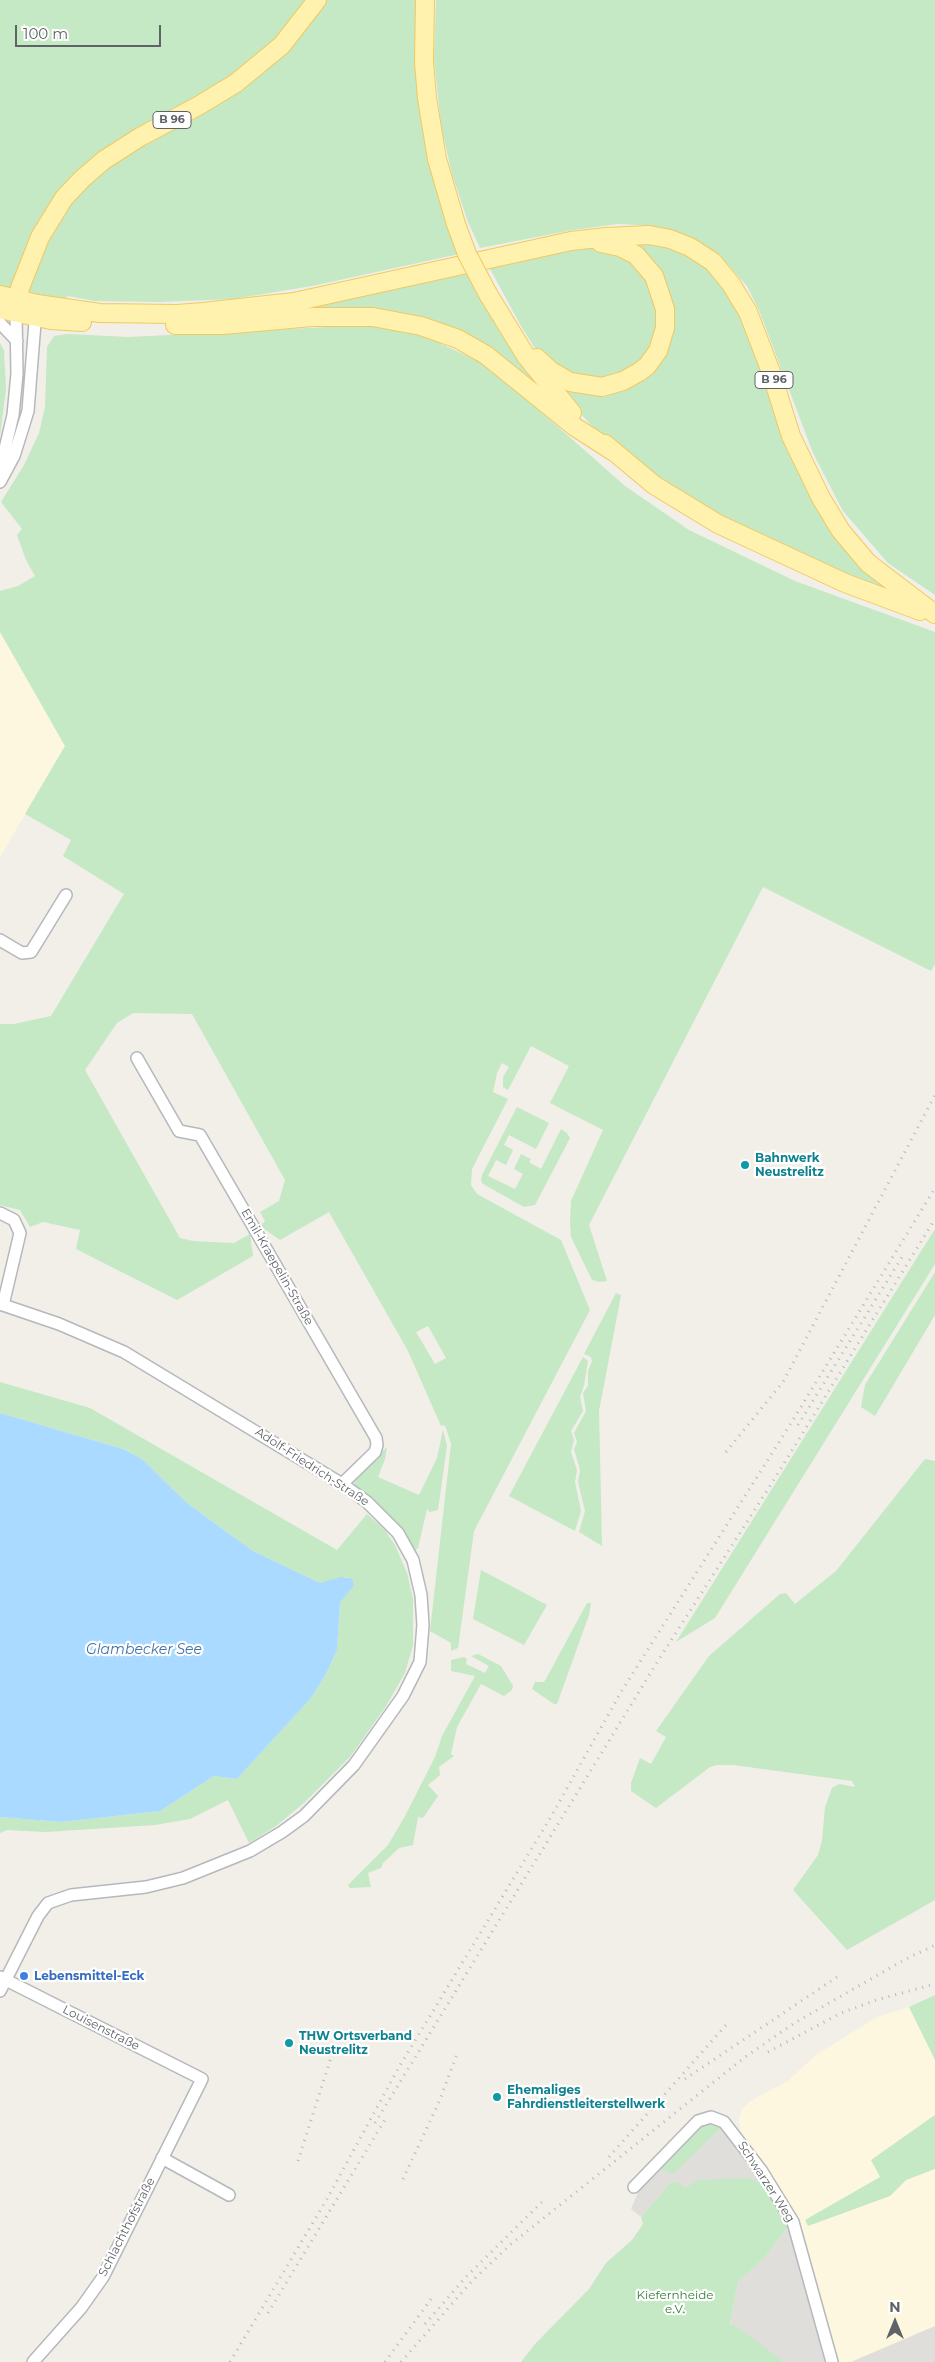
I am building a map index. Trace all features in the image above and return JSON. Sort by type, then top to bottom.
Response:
[{"type":"main road","name":"B 96","points":[[317,0],[282,45],[236,83],[140,137],[104,160],[82,179],[64,198],[40,237],[8,304],[64,321],[223,325],[312,317],[373,318],[421,326],[458,339],[486,355],[576,427],[614,452]]},
{"type":"main road","name":"B 96","points":[[425,0],[427,98],[437,159],[456,224],[467,254],[488,294],[526,356],[545,382],[581,423],[654,485],[718,524],[845,583],[935,615]]},
{"type":"main road","name":"B 96","points":[[164,324],[269,309],[571,241],[606,236],[649,235],[670,239],[690,247],[713,262],[731,284],[748,312],[771,372],[791,436],[821,498],[841,532],[868,563],[935,615]]},
{"type":"main road","name":"B 96","points":[[510,328],[551,371],[570,382],[580,385],[602,387],[623,382],[639,372],[654,359],[664,335],[665,308],[658,283],[650,269],[636,255],[620,247],[571,241]]},
{"type":"main road","name":"B 96","points":[[36,311],[177,314],[294,302]]},
{"type":"street","points":[[0,470],[13,416],[17,341],[8,304]]},
{"type":"street","points":[[0,482],[14,456],[28,411],[36,311]]},
{"type":"street","points":[[0,323],[17,341]]},
{"type":"street","points":[[0,940],[22,953],[31,952],[66,895]]},
{"type":"street","name":"Emil-Kraepelin-Straße","points":[[137,1058],[179,1131],[200,1135],[376,1438],[378,1445],[375,1452],[342,1484]]},
{"type":"street","name":"Adolf-Friedrich-Straße","points":[[0,1213],[14,1220],[20,1233],[1,1304],[59,1324],[124,1352],[342,1484],[379,1512],[398,1533],[413,1560],[419,1580],[423,1610],[421,1653],[416,1673],[393,1711],[354,1766],[321,1800],[282,1832],[250,1851],[201,1872],[164,1883],[71,1895],[48,1903],[38,1916],[3,1979],[0,1991]]},
{"type":"street","name":"Louisenstraße","points":[[3,1979],[202,2079]]},
{"type":"street","name":"Schlachthofstraße","points":[[33,2362],[70,2322],[96,2287],[202,2079]]},
{"type":"street","name":"Schwarzer Weg","points":[[634,2187],[698,2121],[711,2117],[724,2122],[761,2170],[794,2222],[832,2362]]},
{"type":"street","points":[[162,2158],[229,2195]]},
{"type":"shaded area","points":[[0,632],[65,746],[0,857]]},
{"type":"shaded area","points":[[909,2007],[935,2060],[935,2115],[871,2160],[881,2177],[808,2226],[890,2196],[906,2180],[935,2169],[935,2326],[851,2362],[839,2362],[801,2225],[791,2205],[741,2132],[739,2119],[742,2109],[752,2100],[788,2081],[816,2055],[877,2017]]},
{"type":"shaded area","points":[[722,2127],[764,2184],[685,2188],[671,2182],[641,2217],[631,2209],[642,2183],[660,2164],[673,2173]]},
{"type":"shaded area","points":[[789,2226],[826,2362],[784,2362],[730,2325],[738,2282],[765,2257]]},
{"type":"shaded area","points":[[935,2326],[935,2362],[851,2362]]},
{"type":"green space","points":[[0,0],[310,0],[288,29],[238,75],[79,172],[12,287],[0,290]]},
{"type":"green space","points":[[322,0],[420,0],[459,254],[312,286],[233,299],[161,302],[95,301],[68,296],[62,302],[27,296],[26,284],[66,202],[118,155],[209,105]]},
{"type":"green space","points":[[436,0],[935,0],[935,595],[888,563],[843,511],[813,453],[759,310],[747,286],[721,257],[694,239],[676,232],[653,226],[618,224],[573,230],[480,248],[468,222],[452,174],[441,126],[434,59]]},
{"type":"green space","points":[[665,243],[691,254],[720,277],[744,313],[813,490],[907,596],[842,575],[712,515],[626,456],[592,426],[569,401],[554,379],[564,385],[641,377],[670,307],[624,245]]},
{"type":"green space","points":[[592,248],[612,250],[646,271],[661,323],[647,357],[606,382],[569,377],[538,353],[489,267],[567,250]]},
{"type":"green space","points":[[467,271],[478,296],[480,296],[500,333],[521,363],[548,395],[440,324],[252,315]]},
{"type":"green space","points":[[349,326],[382,327],[424,336],[480,362],[514,388],[625,486],[689,530],[795,581],[935,632],[935,964],[931,971],[763,887],[589,1225],[607,1281],[592,1280],[571,1237],[570,1224],[571,1201],[603,1130],[550,1103],[569,1066],[531,1046],[508,1090],[503,1087],[503,1077],[509,1067],[502,1063],[497,1073],[493,1092],[508,1099],[472,1169],[471,1185],[477,1194],[561,1240],[590,1310],[474,1531],[458,1648],[451,1651],[451,1643],[430,1631],[451,1444],[446,1428],[444,1425],[441,1426],[408,1351],[329,1212],[280,1240],[260,1226],[265,1221],[260,1212],[279,1201],[285,1180],[192,1014],[133,1013],[117,1023],[85,1070],[180,1238],[193,1241],[234,1243],[250,1234],[253,1256],[177,1300],[76,1249],[80,1230],[43,1222],[30,1227],[20,1210],[0,1205],[0,1024],[14,1024],[51,1016],[124,894],[63,856],[71,840],[25,814],[65,746],[0,632],[0,591],[18,586],[35,576],[26,560],[17,535],[22,529],[1,502],[24,465],[39,433],[45,407],[47,347],[54,336],[67,334],[129,337]],"holes":[[[428,1326],[446,1358],[435,1364],[416,1332]]]},
{"type":"green space","points":[[0,343],[4,350],[6,389],[0,436]]},
{"type":"green space","points":[[517,1107],[549,1123],[536,1149],[509,1135],[504,1145],[513,1150],[506,1165],[496,1160],[488,1176],[515,1189],[523,1174],[514,1169],[521,1154],[531,1159],[529,1162],[541,1169],[561,1129],[570,1138],[535,1205],[524,1207],[483,1184],[481,1181],[482,1175]]},
{"type":"green space","points":[[935,1229],[935,1264],[715,1618],[676,1642]]},
{"type":"green space","points":[[935,1272],[935,1315],[875,1416],[861,1407],[865,1385]]},
{"type":"green space","points":[[616,1293],[621,1295],[599,1411],[602,1546],[579,1532],[585,1511],[578,1482],[580,1470],[574,1449],[577,1442],[574,1433],[586,1411],[583,1393],[588,1386],[588,1371],[592,1361],[591,1357],[584,1354]]},
{"type":"green space","points":[[583,1357],[588,1361],[580,1397],[583,1411],[571,1431],[574,1440],[571,1452],[577,1470],[575,1482],[581,1511],[575,1531],[509,1496]]},
{"type":"green space","points":[[0,1382],[90,1408],[337,1550],[367,1514],[384,1529],[395,1545],[407,1573],[413,1599],[413,1645],[405,1673],[386,1706],[350,1757],[304,1803],[276,1826],[249,1843],[228,1800],[190,1819],[155,1825],[46,1832],[7,1830],[0,1833],[0,1817],[61,1822],[160,1811],[214,1776],[237,1779],[311,1698],[326,1674],[337,1650],[340,1603],[350,1589],[347,1577],[320,1583],[253,1551],[187,1503],[142,1459],[123,1449],[0,1413]]},
{"type":"green space","points":[[443,1430],[447,1446],[438,1510],[430,1512],[427,1509],[418,1548],[414,1552],[355,1487],[354,1479],[387,1447],[385,1459],[378,1477],[419,1495],[437,1458]]},
{"type":"green space","points":[[925,1459],[935,1461],[935,1900],[847,1950],[793,1890],[818,1855],[822,1841],[825,1807],[832,1788],[839,1784],[855,1787],[852,1781],[733,1765],[717,1765],[710,1767],[656,1808],[631,1791],[631,1783],[640,1758],[651,1764],[666,1737],[656,1731],[709,1656],[780,1594],[786,1593],[795,1604],[836,1571]]},
{"type":"green space","points":[[481,1570],[547,1605],[524,1645],[473,1619]]},
{"type":"green space","points":[[587,1603],[591,1603],[589,1615],[557,1704],[554,1704],[532,1689],[535,1682],[544,1682]]},
{"type":"green space","points":[[478,1654],[501,1666],[513,1686],[512,1690],[504,1696],[481,1684],[457,1727],[451,1754],[454,1756],[439,1767],[440,1775],[428,1785],[438,1796],[423,1818],[418,1817],[413,1845],[399,1848],[383,1863],[381,1868],[368,1873],[371,1887],[350,1888],[348,1885],[388,1845],[435,1757],[442,1736],[475,1676],[451,1671],[451,1660],[464,1657],[467,1659],[466,1664],[485,1673],[489,1666],[471,1656]]},
{"type":"green space","points":[[935,1995],[935,2060],[909,2007]]},
{"type":"green space","points":[[935,2115],[935,2169],[906,2180],[890,2196],[808,2226],[805,2220],[880,2177],[871,2160]]},
{"type":"green space","points":[[709,2124],[722,2127],[673,2174],[663,2171],[660,2164],[699,2128]]},
{"type":"green space","name":"Kiefernheide e.V.","points":[[749,2178],[764,2184],[789,2226],[765,2257],[738,2282],[730,2324],[739,2328],[784,2362],[521,2362],[535,2344],[589,2289],[606,2263],[632,2240],[643,2224],[641,2217],[671,2182],[679,2183],[685,2188],[699,2180]]},
{"type":"water","name":"Glambecker See","points":[[0,1413],[123,1449],[142,1459],[187,1503],[253,1551],[320,1583],[341,1577],[352,1579],[354,1585],[340,1603],[337,1650],[326,1674],[311,1698],[237,1779],[214,1776],[160,1811],[61,1822],[0,1817]]},
{"type":"railway","points":[[726,1452],[783,1382],[935,1095]]},
{"type":"railway","points":[[230,2362],[327,2199],[399,2067],[552,1815],[621,1692],[788,1428],[935,1188]]},
{"type":"railway","points":[[375,2123],[656,1664],[770,1486],[935,1219]]},
{"type":"railway","points":[[798,1425],[902,1257]]},
{"type":"railway","points":[[401,2362],[472,2281],[510,2245],[745,2057],[796,2022],[904,1960],[935,1945]]},
{"type":"railway","points":[[685,2079],[837,1977]]},
{"type":"railway","points":[[768,2052],[841,2013],[876,2000],[935,1984]]},
{"type":"railway","points":[[609,2157],[727,2024]]},
{"type":"railway","points":[[298,2161],[333,2051]]},
{"type":"railway","points":[[403,2179],[439,2102],[457,2054]]},
{"type":"railway","points":[[268,2313],[386,2118]]},
{"type":"railway","points":[[425,2324],[466,2277],[546,2198]]},
{"type":"railway","points":[[385,2362],[434,2295]]},
{"type":"place","name":"Bahnwerk Neustrelitz","points":[[745,1165]]},
{"type":"place","name":"Lebensmittel-Eck","points":[[24,1976]]},
{"type":"place","name":"THW Ortsverband Neustrelitz","points":[[289,2043]]},
{"type":"place","name":"Ehemaliges Fahrdienstleiterstellwerk","points":[[497,2097]]}]
